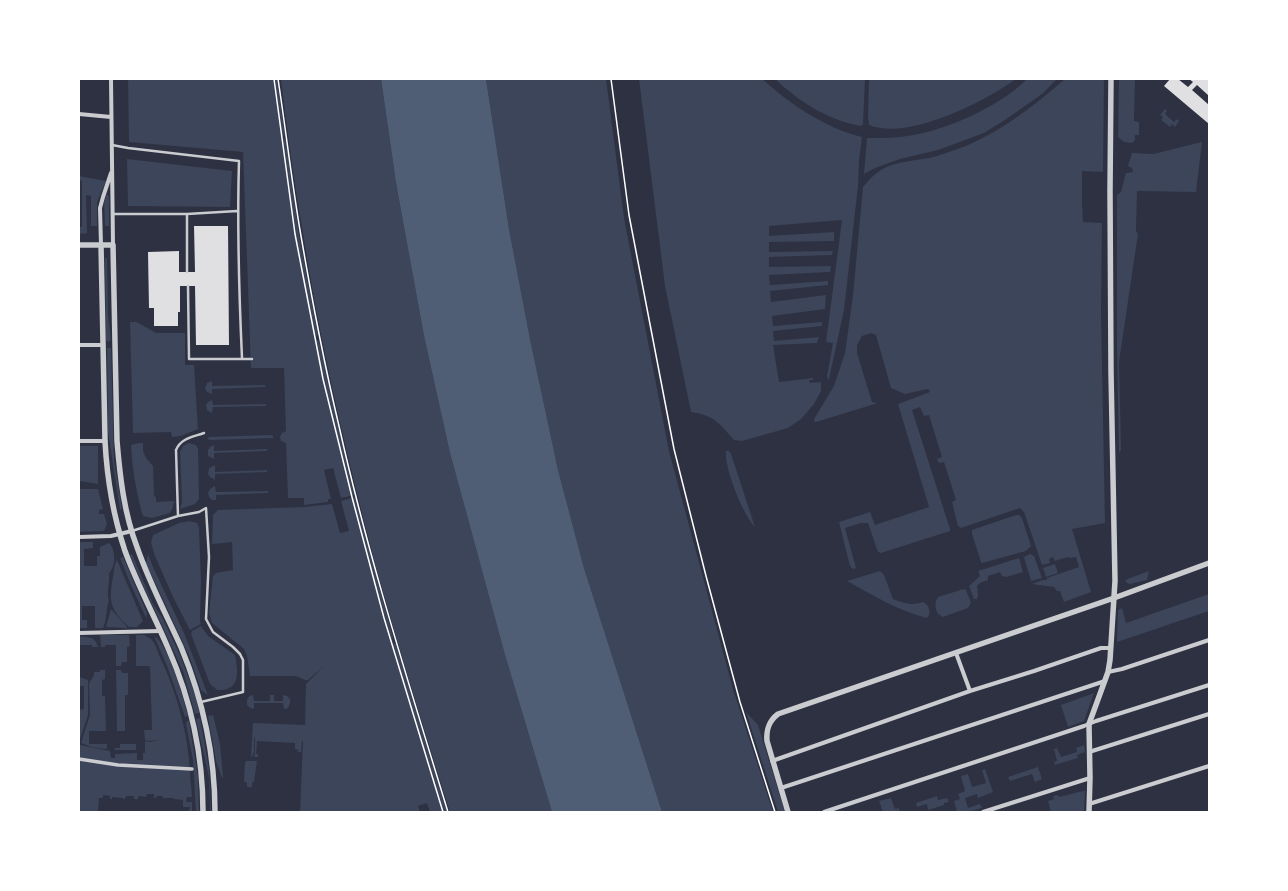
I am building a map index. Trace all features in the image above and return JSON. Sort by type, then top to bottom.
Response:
[{"type":"street","points":[[111,79],[117,440],[121,481],[132,531],[150,582],[184,655],[200,702],[212,754],[215,812]]},
{"type":"street","points":[[1089,812],[1090,724],[1108,672],[1115,581],[1110,364],[1111,79]]},
{"type":"street","points":[[79,114],[111,117]]},
{"type":"street","points":[[112,165],[110,176],[101,202],[105,441],[109,486],[120,534],[134,573],[180,677],[192,718],[202,776],[203,812]]},
{"type":"street","points":[[79,245],[113,245]]},
{"type":"street","points":[[79,345],[103,345]]},
{"type":"street","points":[[79,441],[105,441]]},
{"type":"street","points":[[79,537],[111,536],[132,531]]},
{"type":"street","points":[[788,812],[772,761],[766,734],[770,722],[778,714],[1114,598],[1209,563]]},
{"type":"street","points":[[79,633],[160,631]]},
{"type":"street","points":[[1108,672],[1122,669],[1209,640]]},
{"type":"street","points":[[772,761],[970,691],[1101,648],[1111,648]]},
{"type":"street","points":[[956,653],[970,691]]},
{"type":"street","points":[[781,788],[1105,681]]},
{"type":"street","points":[[824,812],[1096,721],[1209,685]]},
{"type":"street","points":[[1089,752],[1209,714]]},
{"type":"street","points":[[79,759],[118,765],[192,769]]},
{"type":"street","points":[[1089,804],[1209,766]]},
{"type":"street","points":[[983,812],[1090,778]]},
{"type":"lane","points":[[112,145],[239,161],[237,211],[238,277],[242,358]]},
{"type":"lane","points":[[113,214],[186,214],[237,211]]},
{"type":"lane","points":[[186,214],[188,272]]},
{"type":"lane","points":[[188,286],[189,360],[252,359]]},
{"type":"lane","points":[[178,516],[176,450],[182,441],[204,433]]},
{"type":"lane","points":[[132,531],[178,516],[199,512],[206,508],[208,557],[206,619],[213,632],[240,654],[243,660],[244,670],[243,692],[200,702]]},
{"type":"path","points":[[274,79],[295,234],[323,379],[384,618],[443,812]]},
{"type":"path","points":[[278,79],[303,250],[314,310],[339,426],[370,547],[448,812]]},
{"type":"path","points":[[611,79],[629,215],[674,449],[740,702],[775,812]]},
{"type":"shaded area","points":[[128,79],[277,79],[285,135],[283,136],[284,139],[286,139],[299,235],[318,334],[316,336],[317,341],[319,341],[354,495],[341,498],[333,468],[324,470],[331,499],[328,499],[328,502],[304,505],[304,498],[288,498],[286,443],[281,441],[280,437],[282,433],[286,431],[284,368],[251,368],[243,152],[129,142]]},
{"type":"shaded area","points":[[281,79],[381,79],[396,183],[424,336],[450,453],[505,655],[552,812],[450,812],[384,594],[364,521],[338,414],[309,269],[288,137]]},
{"type":"shaded area","points":[[381,79],[486,79],[509,229],[530,339],[558,470],[584,568],[662,812],[552,812],[505,655],[450,453],[424,336],[396,183]]},
{"type":"shaded area","points":[[486,79],[606,79],[624,218],[669,451],[733,689],[773,812],[662,812],[584,568],[558,470],[530,339],[509,229]]},
{"type":"shaded area","points":[[639,79],[762,79],[785,98],[821,121],[848,133],[862,137],[844,310],[829,379],[827,376],[833,343],[826,342],[842,220],[769,226],[769,236],[834,232],[834,241],[769,242],[769,252],[833,251],[832,255],[769,257],[769,267],[831,266],[830,272],[769,275],[770,285],[828,281],[828,285],[770,291],[771,302],[826,295],[825,309],[772,316],[773,326],[822,322],[822,326],[773,331],[774,341],[819,337],[817,343],[773,345],[779,382],[813,378],[813,380],[809,380],[810,383],[821,382],[821,391],[814,404],[801,419],[788,428],[742,441],[734,440],[716,421],[706,416],[691,412],[665,286]]},
{"type":"shaded area","points":[[775,79],[865,79],[863,124],[861,126],[825,115],[794,95]]},
{"type":"shaded area","points":[[869,79],[1016,79],[985,98],[945,117],[924,124],[904,128],[885,129],[869,125]]},
{"type":"shaded area","points":[[1027,79],[1057,79],[1042,94],[984,133],[938,150],[900,159],[875,168],[864,174],[867,138],[907,136],[942,128],[989,107],[1016,89]]},
{"type":"shaded area","points":[[1065,79],[1104,79],[1103,172],[1082,171],[1082,203],[1083,222],[1102,223],[1101,312],[1105,523],[1072,529],[1091,592],[1064,602],[1060,591],[1057,591],[1054,587],[1032,584],[1047,580],[1047,578],[1079,567],[1076,557],[1068,557],[1055,561],[1053,557],[1049,559],[1050,563],[1042,565],[1024,512],[1020,508],[961,528],[958,526],[952,502],[956,500],[944,462],[939,463],[937,459],[942,457],[929,415],[924,416],[920,407],[912,410],[950,531],[881,553],[878,552],[868,523],[861,523],[845,528],[856,568],[853,569],[850,566],[839,522],[870,512],[875,525],[929,507],[898,404],[930,392],[928,389],[905,394],[891,388],[876,335],[871,333],[862,336],[857,345],[857,353],[872,402],[878,403],[816,422],[814,419],[834,386],[845,353],[853,295],[863,187],[881,170],[894,164],[930,158],[980,140],[1006,125]]},
{"type":"shaded area","points":[[1119,79],[1135,79],[1134,121],[1139,122],[1139,135],[1135,135],[1135,140],[1132,143],[1124,142],[1118,137]]},
{"type":"shaded area","points":[[1165,109],[1167,111],[1165,114],[1174,122],[1177,119],[1179,121],[1175,127],[1172,124],[1170,127],[1161,120],[1163,117],[1160,115]]},
{"type":"shaded area","points":[[1202,142],[1196,192],[1137,191],[1136,231],[1138,234],[1119,362],[1121,450],[1119,453],[1117,195],[1121,192],[1126,173],[1133,172],[1132,168],[1128,166],[1132,153],[1153,154]]},
{"type":"shaded area","points":[[127,159],[232,171],[230,207],[128,206]]},
{"type":"shaded area","points":[[79,176],[106,181],[97,202],[97,226],[91,226],[91,196],[86,195],[87,233],[79,234],[79,227],[82,227],[82,181],[79,180]]},
{"type":"shaded area","points":[[106,195],[109,197],[109,226],[105,226],[104,203]]},
{"type":"shaded area","points":[[105,258],[107,258],[108,314],[111,340],[108,342],[106,340]]},
{"type":"shaded area","points":[[130,322],[137,322],[156,333],[185,333],[185,365],[194,365],[198,429],[181,436],[172,437],[171,432],[133,433]]},
{"type":"shaded area","points":[[107,348],[111,348],[114,460],[122,509],[120,510],[108,432]]},
{"type":"shaded area","points":[[212,381],[212,386],[265,385],[265,387],[212,389],[212,394],[207,392],[205,388],[207,383]]},
{"type":"shaded area","points":[[212,400],[213,405],[266,404],[266,406],[213,407],[212,413],[207,410],[206,405]]},
{"type":"shaded area","points":[[271,435],[273,438],[207,439],[209,437]]},
{"type":"shaded area","points":[[143,443],[143,451],[146,458],[153,466],[154,496],[156,497],[156,502],[174,501],[170,513],[152,518],[143,516],[132,462],[131,445]]},
{"type":"shaded area","points":[[189,443],[196,445],[198,449],[199,499],[195,504],[180,509],[182,502],[180,452],[183,446]]},
{"type":"shaded area","points":[[214,445],[214,451],[267,449],[267,451],[214,453],[214,459],[208,456],[208,450]]},
{"type":"shaded area","points":[[79,446],[98,446],[98,484],[79,481]]},
{"type":"shaded area","points":[[726,451],[729,451],[731,454],[755,527],[745,512],[735,491],[728,468]]},
{"type":"shaded area","points":[[215,465],[215,472],[267,470],[267,472],[215,474],[215,480],[208,474],[209,468]]},
{"type":"shaded area","points":[[215,486],[216,492],[268,491],[268,493],[216,495],[216,500],[212,500],[208,493],[210,489]]},
{"type":"shaded area","points":[[79,489],[98,489],[103,509],[99,510],[99,514],[104,514],[107,524],[104,531],[79,532]]},
{"type":"shaded area","points":[[355,497],[393,637],[393,643],[396,644],[447,812],[430,812],[427,803],[418,806],[420,812],[300,812],[303,741],[301,752],[297,752],[299,750],[295,749],[295,743],[257,741],[256,754],[258,754],[258,757],[254,757],[255,738],[254,737],[254,752],[251,757],[253,723],[305,725],[306,684],[324,666],[308,680],[296,676],[250,676],[247,656],[244,649],[212,623],[209,613],[213,576],[216,573],[233,570],[232,542],[212,544],[213,515],[218,510],[304,507],[332,504],[340,533],[349,531],[341,501]]},
{"type":"shaded area","points":[[1019,515],[1022,518],[1031,546],[1026,551],[982,563],[972,530]]},
{"type":"shaded area","points":[[189,521],[197,523],[199,528],[201,581],[201,624],[190,630],[173,597],[155,556],[151,543],[153,535],[179,523]]},
{"type":"shaded area","points":[[79,542],[93,542],[93,548],[84,549],[84,566],[97,566],[97,556],[100,556],[100,547],[109,543],[113,549],[114,562],[109,573],[109,601],[103,628],[95,628],[95,606],[82,606],[82,620],[87,620],[87,628],[79,628]]},
{"type":"shaded area","points":[[132,554],[153,604],[163,619],[179,653],[193,689],[200,713],[195,714],[183,671],[142,583],[130,555]]},
{"type":"shaded area","points":[[148,554],[184,633],[208,695],[201,690],[190,658],[146,563]]},
{"type":"shaded area","points":[[1030,554],[1034,556],[1042,578],[1031,581],[1024,557]]},
{"type":"shaded area","points":[[123,557],[147,613],[146,618],[120,558]]},
{"type":"shaded area","points":[[1019,558],[1023,572],[1006,577],[1002,576],[1000,572],[988,576],[988,580],[977,586],[978,595],[977,599],[974,599],[969,586],[980,576],[978,571]]},
{"type":"shaded area","points":[[117,560],[143,621],[137,627],[129,627],[118,616],[112,605],[111,593]]},
{"type":"shaded area","points":[[1055,564],[1058,573],[1046,577],[1043,568]]},
{"type":"shaded area","points":[[880,571],[884,575],[893,599],[911,604],[923,602],[929,609],[929,616],[927,618],[896,607],[847,581]]},
{"type":"shaded area","points":[[1149,571],[1147,580],[1130,584],[1125,580]]},
{"type":"shaded area","points":[[964,589],[966,590],[971,603],[968,608],[943,617],[938,614],[935,605],[938,597]]},
{"type":"shaded area","points":[[1209,594],[1209,611],[1117,642],[1118,610],[1122,608],[1126,623]]},
{"type":"shaded area","points":[[111,609],[127,627],[127,628],[106,627]]},
{"type":"shaded area","points":[[201,626],[208,636],[235,655],[237,669],[236,679],[231,687],[227,689],[217,690],[210,684],[191,634],[192,631]]},
{"type":"shaded area","points":[[100,635],[129,635],[130,646],[127,647],[127,662],[122,662],[121,666],[116,666],[116,645],[105,645],[105,647],[101,647]]},
{"type":"shaded area","points":[[136,635],[145,635],[151,639],[157,648],[172,685],[181,713],[189,757],[192,797],[187,797],[186,802],[192,802],[192,812],[189,812],[190,807],[183,807],[183,800],[163,798],[163,796],[157,796],[154,798],[154,794],[147,794],[146,797],[138,796],[138,799],[134,799],[134,796],[126,796],[125,799],[112,797],[112,799],[110,799],[110,796],[103,795],[103,798],[99,798],[98,812],[79,812],[80,745],[110,751],[111,758],[115,758],[115,754],[137,753],[137,760],[143,760],[143,753],[145,753],[145,741],[150,742],[158,740],[145,740],[144,730],[152,730],[150,666],[136,666]]},
{"type":"shaded area","points":[[79,636],[92,638],[98,647],[92,647],[92,645],[79,645]]},
{"type":"shaded area","points":[[154,636],[165,649],[170,660],[188,716],[185,717],[167,666]]},
{"type":"shaded area","points":[[100,670],[105,670],[105,679],[102,680],[102,696],[105,696],[106,731],[89,731],[89,744],[107,744],[106,749],[92,747],[81,743],[90,715],[89,683],[94,676],[94,672],[100,672]]},
{"type":"shaded area","points":[[116,670],[121,670],[122,673],[128,673],[128,695],[125,695],[125,731],[117,731]]},
{"type":"shaded area","points":[[79,677],[88,680],[88,715],[79,742],[79,710],[84,709],[84,686],[79,686]]},
{"type":"shaded area","points":[[1094,693],[1084,721],[1068,727],[1061,705]]},
{"type":"shaded area","points":[[253,695],[254,701],[270,701],[270,695],[274,695],[274,701],[283,701],[283,695],[290,699],[290,703],[288,708],[284,709],[283,703],[254,703],[254,709],[247,705],[249,696]]},
{"type":"shaded area","points":[[746,712],[758,725],[785,812],[778,812]]},
{"type":"shaded area","points":[[213,715],[220,744],[222,778],[216,761],[208,716]]},
{"type":"shaded area","points":[[200,718],[209,769],[211,812],[209,778],[196,719]]},
{"type":"shaded area","points":[[187,721],[189,721],[198,777],[199,812],[196,812],[193,760],[186,724]]},
{"type":"shaded area","points":[[120,744],[136,744],[136,750],[115,750],[115,748],[120,748]]},
{"type":"shaded area","points":[[1084,745],[1085,752],[1077,755],[1078,758],[1055,765],[1054,762],[1057,761],[1054,749],[1057,748],[1061,757],[1077,752],[1076,748]]},
{"type":"shaded area","points":[[246,761],[257,761],[252,787],[247,787],[247,783],[244,781]]},
{"type":"shaded area","points":[[1038,767],[1042,779],[1035,782],[1032,774],[1010,781],[1008,777]]},
{"type":"shaded area","points":[[985,769],[993,792],[978,798],[977,794],[965,798],[968,808],[980,804],[982,808],[968,812],[957,812],[954,801],[960,799],[958,794],[965,791],[961,776],[968,774],[972,787],[986,783],[982,770]]},
{"type":"shaded area","points":[[1085,791],[1084,812],[1051,812],[1048,801],[1054,799],[1053,796],[1058,795],[1059,797]]},
{"type":"shaded area","points":[[937,796],[938,800],[947,798],[949,802],[928,810],[927,804],[917,807],[916,803]]},
{"type":"shaded area","points":[[891,798],[895,809],[899,808],[900,812],[883,812],[879,801]]},
{"type":"building","points":[[1170,79],[1178,79],[1188,87],[1193,82],[1189,79],[1209,79],[1209,96],[1197,85],[1192,90],[1209,105],[1209,124],[1164,86]]},
{"type":"building","points":[[194,226],[228,226],[229,345],[196,345],[195,286],[180,286],[180,312],[178,312],[178,326],[154,326],[154,308],[149,308],[148,252],[179,251],[179,272],[195,272]]}]
